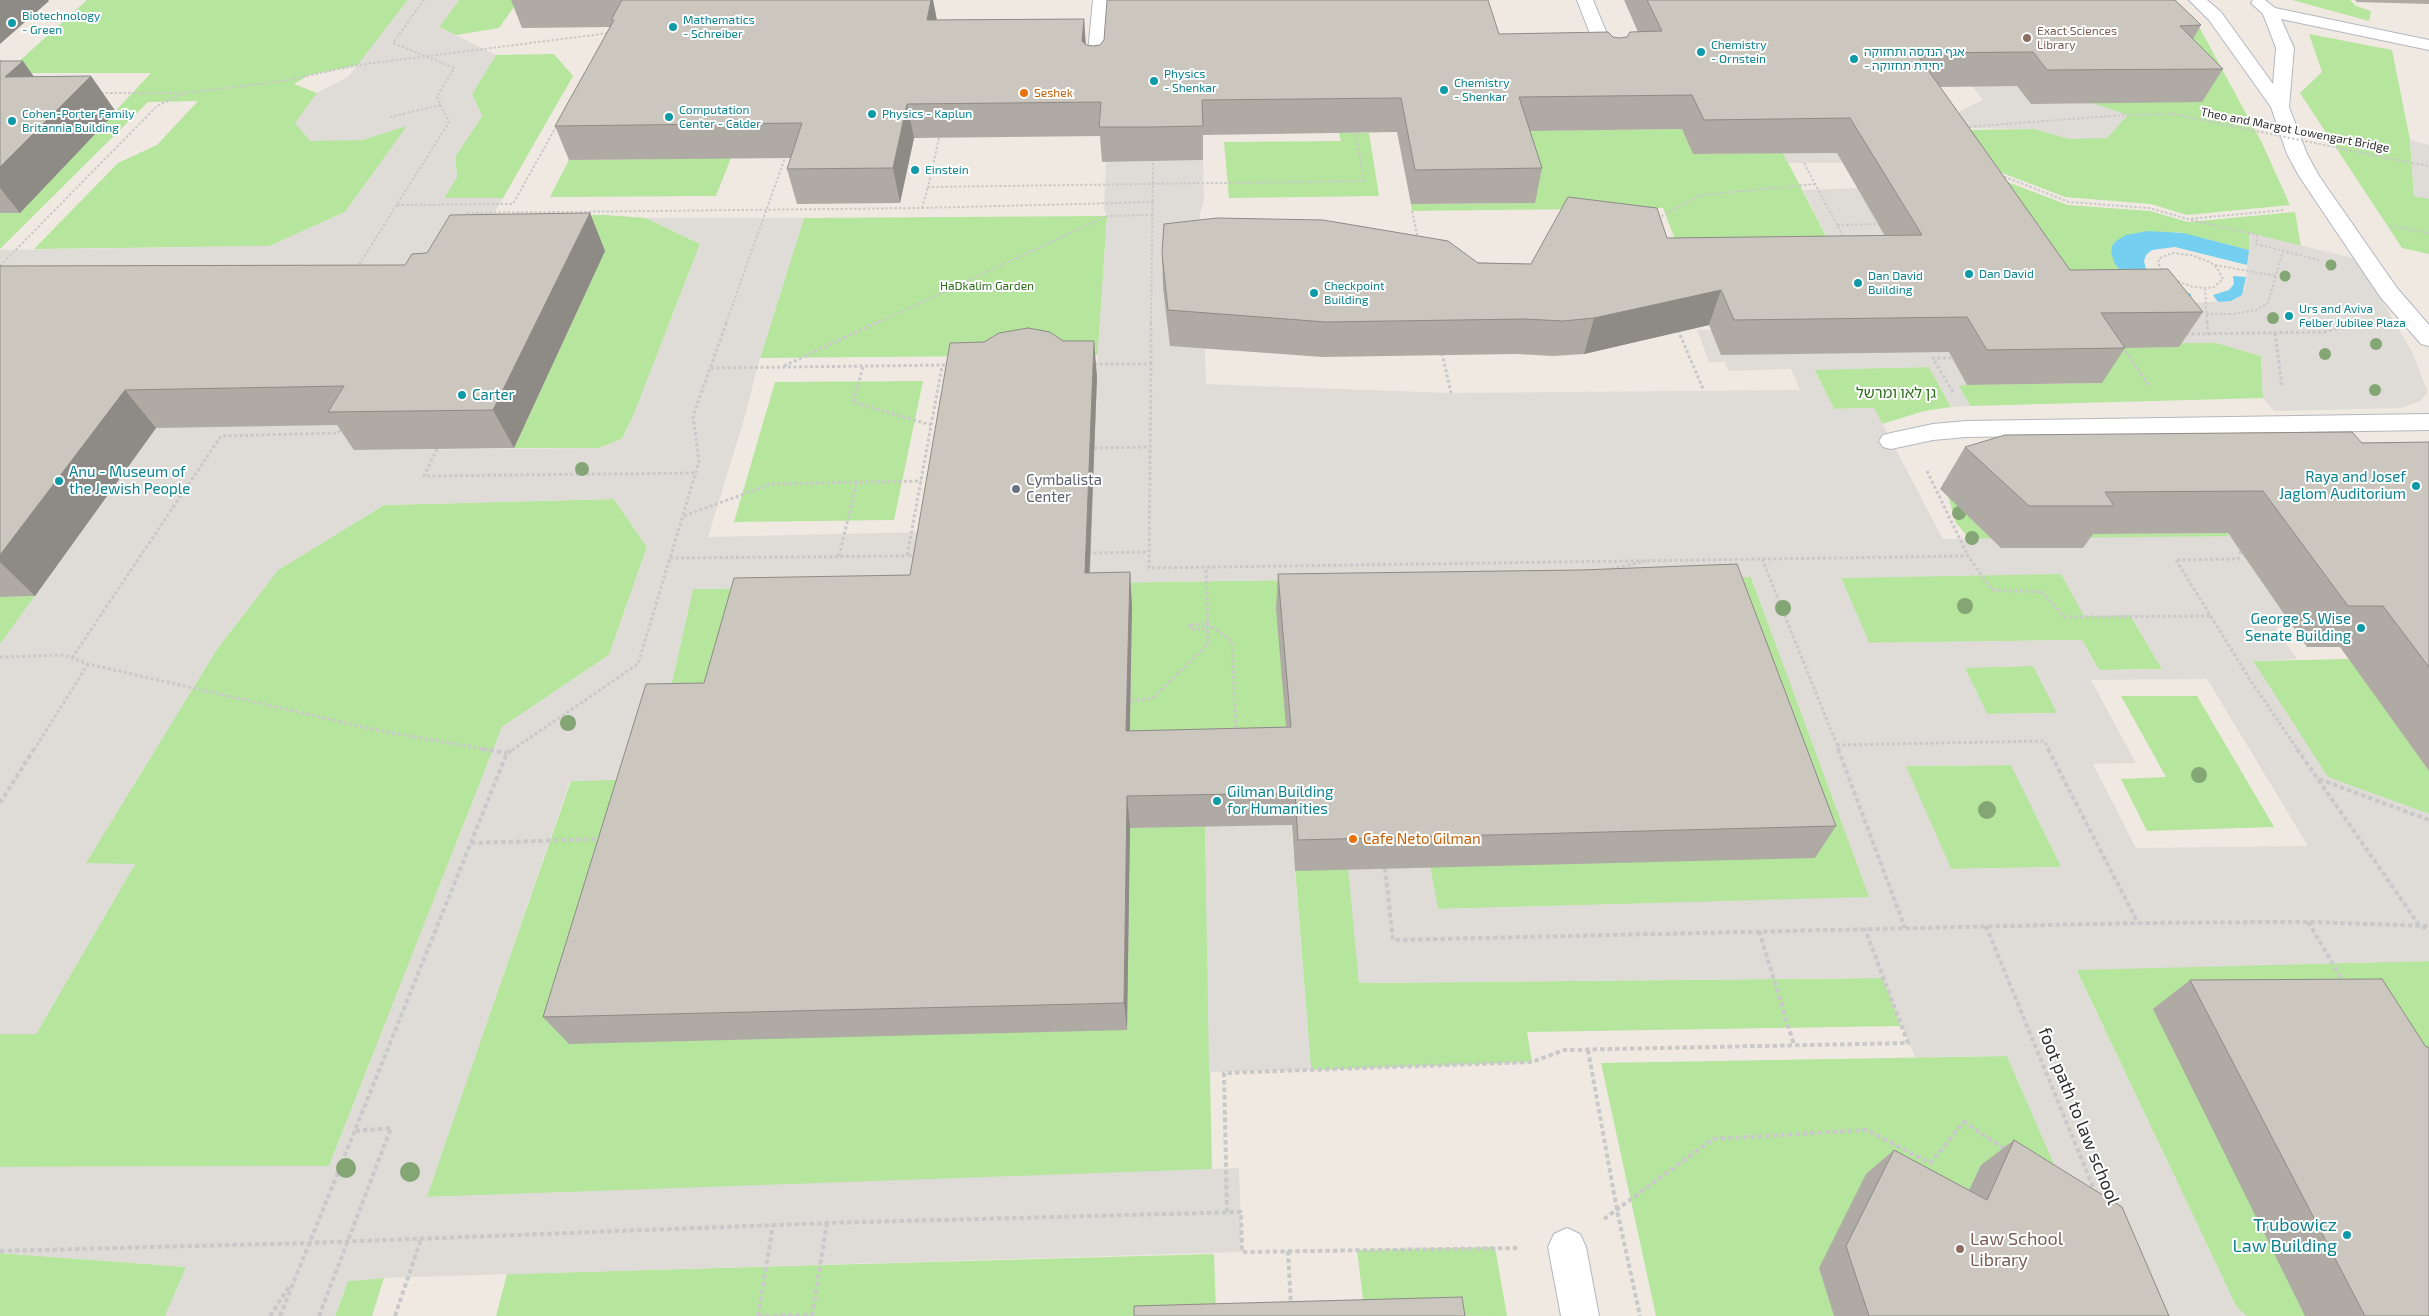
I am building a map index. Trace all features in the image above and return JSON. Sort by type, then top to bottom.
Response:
[{"type":"lane","points":[[1095,73],[1101,0]]},
{"type":"lane","points":[[1585,0],[1611,65]]},
{"type":"lane","points":[[2197,0],[2215,16],[2280,107],[2297,154],[2309,176],[2389,293],[2429,339]]},
{"type":"lane","points":[[2256,0],[2270,12],[2284,48],[2280,107]]},
{"type":"lane","points":[[2270,12],[2429,44]]},
{"type":"lane","points":[[1891,441],[1933,432],[1966,429],[2429,422]]},
{"type":"lane","points":[[1567,1247],[1580,1316]]},
{"type":"path","points":[[366,270],[356,270],[449,122],[437,97],[454,68],[394,43],[424,0]]},
{"type":"path","points":[[604,41],[612,27]]},
{"type":"path","points":[[96,93],[185,93],[283,81],[358,65],[609,32]]},
{"type":"path","points":[[0,266],[157,106],[185,93]]},
{"type":"path","points":[[390,117],[441,105]]},
{"type":"path","name":"Theo and Margot Lowengart Bridge","points":[[1963,127],[2125,115],[2173,114],[2429,166]]},
{"type":"path","points":[[397,205],[513,204],[561,118]]},
{"type":"path","points":[[928,187],[1364,180],[1356,133]]},
{"type":"path","points":[[922,208],[939,138]]},
{"type":"path","points":[[280,1316],[507,753],[638,664],[699,462],[693,416],[787,154]]},
{"type":"path","points":[[1153,161],[1149,568],[1653,559],[1968,556]]},
{"type":"path","points":[[1804,163],[1850,248]]},
{"type":"path","points":[[1998,174],[2068,202],[2149,208],[2257,235],[2256,244],[2322,261]]},
{"type":"path","points":[[1662,226],[1660,217],[1701,195],[1816,184]]},
{"type":"path","points":[[467,213],[922,208],[1154,202]]},
{"type":"path","points":[[463,221],[472,204]]},
{"type":"path","points":[[2188,219],[2288,210]]},
{"type":"path","points":[[1412,211],[1418,240]]},
{"type":"path","points":[[782,367],[1107,216],[1153,215]]},
{"type":"path","points":[[1837,225],[1878,224]]},
{"type":"path","points":[[2206,314],[2234,314],[2256,310],[2268,303],[2283,251]]},
{"type":"path","points":[[2181,253],[2201,258],[2217,268],[2223,279],[2214,287],[2205,288],[2193,287],[2172,279],[2164,274],[2158,263],[2165,255],[2181,253]]},
{"type":"path","points":[[2212,264],[2276,276]]},
{"type":"path","points":[[2205,288],[2208,334]]},
{"type":"path","points":[[2178,334],[2324,332],[2370,320]]},
{"type":"path","points":[[1677,327],[1679,336],[1704,391]]},
{"type":"path","points":[[2276,333],[2283,394]]},
{"type":"path","points":[[1441,346],[1451,393]]},
{"type":"path","points":[[2116,352],[2126,352],[2153,391]]},
{"type":"path","points":[[1956,398],[1933,358],[1959,358]]},
{"type":"path","points":[[1087,364],[1151,364]]},
{"type":"path","points":[[711,368],[952,365]]},
{"type":"path","points":[[907,556],[942,366]]},
{"type":"path","points":[[863,367],[853,402],[931,425]]},
{"type":"path","points":[[72,658],[221,436],[338,433],[344,424]]},
{"type":"path","points":[[1094,448],[1150,447]]},
{"type":"path","points":[[437,449],[424,476],[696,473]]},
{"type":"path","points":[[926,450],[935,450]]},
{"type":"path","points":[[1926,471],[1968,556],[1992,590],[2042,592],[2064,617],[2210,616]]},
{"type":"path","points":[[683,516],[771,484],[921,481]]},
{"type":"path","points":[[839,556],[857,482]]},
{"type":"path","points":[[2244,544],[2238,559],[2176,560],[2210,616],[2318,779],[2419,925]]},
{"type":"path","points":[[1080,553],[1148,552]]},
{"type":"path","points":[[670,558],[926,555]]},
{"type":"path","points":[[1601,571],[1653,559]]},
{"type":"path","points":[[1762,559],[1837,745],[1905,928]]},
{"type":"path","points":[[1131,701],[1153,698],[1208,644],[1206,567]]},
{"type":"path","points":[[1208,629],[1190,629],[1190,625],[1208,624],[1232,641],[1236,734]]},
{"type":"path","points":[[0,656],[64,655],[88,664],[381,731],[507,753]]},
{"type":"path","points":[[0,803],[88,664]]},
{"type":"path","points":[[1837,745],[2044,741],[2138,923]]},
{"type":"path","points":[[2318,779],[2429,820]]},
{"type":"path","points":[[471,843],[609,838]]},
{"type":"path","points":[[1386,870],[1394,940],[2138,923],[2308,922],[2419,925],[2429,928]]},
{"type":"path","points":[[2308,922],[2342,981],[2349,985]]},
{"type":"path","name":"foot path to law school","points":[[1986,926],[2098,1198]]},
{"type":"path","points":[[1227,1212],[1224,1073],[1532,1062],[1564,1050],[1908,1043],[1865,929]]},
{"type":"path","points":[[1758,931],[1794,1045]]},
{"type":"path","points":[[1588,1050],[1617,1210],[1640,1316]]},
{"type":"path","points":[[0,1251],[308,1244],[827,1223],[1227,1212],[1241,1212],[1242,1252],[1567,1247],[1713,1139],[1867,1130],[1930,1164],[1964,1122],[2008,1151]]},
{"type":"path","points":[[319,1316],[391,1128],[354,1131]]},
{"type":"path","points":[[773,1225],[758,1316],[812,1315],[827,1223]]},
{"type":"path","points":[[395,1316],[420,1239]]},
{"type":"path","points":[[1288,1251],[1291,1316]]},
{"type":"path","points":[[270,1316],[294,1280]]},
{"type":"green space","points":[[87,0],[408,0],[358,65],[309,75],[294,84],[317,93],[296,123],[362,140],[408,125],[345,212],[270,246],[34,249],[118,163],[157,145],[198,101],[148,102],[0,249],[0,213],[20,213],[151,73],[6,73]]},
{"type":"green space","points":[[459,0],[519,0],[499,28],[456,35],[439,27]]},
{"type":"green space","points":[[2173,0],[2196,21],[2262,143],[2290,205],[2187,215],[2151,204],[2065,197],[1992,169],[1966,130],[2035,129],[2070,139],[2127,115],[2091,103]]},
{"type":"green space","points":[[2292,0],[2350,0],[2356,6],[2371,11],[2369,21]]},
{"type":"green space","points":[[2309,34],[2392,50],[2410,140],[2414,196],[2429,199],[2429,254],[2402,248],[2300,93],[2322,72]]},
{"type":"green space","points":[[554,54],[573,76],[503,198],[444,198],[457,177],[455,157],[482,116],[472,94],[496,55]]},
{"type":"green space","points":[[1682,129],[1693,154],[1783,153],[1844,271],[1688,273],[1663,208],[1412,211],[1411,204],[1535,203],[1513,131]]},
{"type":"green space","points":[[1339,133],[1369,133],[1379,196],[1229,198],[1224,142],[1341,141]]},
{"type":"green space","points":[[731,158],[716,196],[550,197],[569,160]]},
{"type":"green space","points":[[1981,172],[2068,205],[2150,211],[2188,222],[2295,212],[2301,246],[2249,233],[2249,250],[2177,232],[2116,241],[2112,246],[2111,253],[2130,282],[2075,305]]},
{"type":"green space","points":[[605,215],[646,218],[700,244],[634,414],[622,439],[599,448],[514,448],[605,251],[491,217]]},
{"type":"green space","name":"HaDkalim Garden","points":[[1107,216],[1098,355],[760,358],[804,218]]},
{"type":"green space","points":[[2175,343],[2217,343],[2261,356],[2263,398],[1970,406],[1958,385],[2102,383],[2079,348],[2177,347]]},
{"type":"green space","name":"גן לאו ומרשל","points":[[1929,367],[1951,407],[1924,411],[1882,424],[1874,408],[1834,409],[1814,369]]},
{"type":"green space","points":[[923,381],[894,520],[734,522],[775,382]]},
{"type":"green space","points":[[1948,496],[2011,558],[2075,534],[2227,533],[2234,544],[2084,616],[2130,615],[2162,669],[2099,670],[2082,640],[1869,643],[1841,578],[1960,575],[1976,546],[1956,523]]},
{"type":"green space","points":[[614,499],[647,547],[609,655],[502,727],[329,1166],[0,1167],[0,1034],[36,1034],[135,864],[85,864],[217,649],[278,570],[384,505]]},
{"type":"green space","points":[[1751,577],[1870,898],[1438,909],[1430,867],[1714,578]]},
{"type":"green space","points":[[1290,580],[1288,760],[1129,764],[1132,607],[720,717],[664,717],[693,589]]},
{"type":"green space","points":[[35,596],[0,644],[0,597]]},
{"type":"green space","points":[[2349,659],[2429,771],[2429,814],[2328,778],[2253,661]]},
{"type":"green space","points":[[2033,666],[2058,713],[1987,714],[1964,667]]},
{"type":"green space","points":[[2121,696],[2197,696],[2274,827],[2147,831],[2121,779],[2166,777]]},
{"type":"green space","points":[[2011,765],[2062,867],[1951,869],[1905,766]]},
{"type":"green space","points":[[645,779],[1127,1030],[1130,828],[1205,826],[1212,1171],[426,1197],[571,781]]},
{"type":"green space","points":[[1295,867],[1351,869],[1359,983],[1883,978],[1901,1026],[1527,1032],[1532,1062],[1311,1070]]},
{"type":"green space","points":[[2429,961],[2429,1072],[2305,1316],[2247,1316],[2237,1308],[2076,969]]},
{"type":"green space","points":[[2007,1056],[2069,1198],[1981,1165],[1964,1201],[1819,1267],[1834,1316],[1656,1316],[1601,1063]]},
{"type":"green space","points":[[1495,1247],[1507,1316],[1365,1315],[1357,1250]]},
{"type":"green space","points":[[0,1253],[187,1267],[165,1316],[0,1316]]},
{"type":"green space","points":[[1214,1254],[1216,1316],[496,1316],[507,1274]]},
{"type":"green space","points":[[384,1278],[372,1316],[335,1316],[348,1281]]},
{"type":"shaded area","points":[[408,0],[459,0],[439,27],[496,55],[472,94],[482,116],[455,157],[457,177],[444,198],[503,198],[354,450],[599,448],[622,439],[634,414],[700,244],[646,218],[804,218],[757,368],[746,413],[708,537],[1091,528],[1097,364],[1107,216],[1104,208],[1106,162],[1203,160],[1204,199],[1200,214],[1206,384],[1451,393],[1800,390],[1791,369],[1728,371],[1725,362],[1709,362],[1697,330],[1711,330],[1688,273],[1844,271],[1803,190],[1858,188],[1941,328],[1967,385],[1958,386],[1970,406],[1951,407],[1929,367],[1814,370],[1834,409],[1874,408],[1943,539],[2247,536],[2311,626],[2275,627],[2297,659],[2253,661],[2328,777],[2429,814],[2429,961],[2076,970],[2237,1308],[2247,1316],[2119,1316],[2007,1056],[1915,1057],[1882,978],[1359,983],[1348,869],[1430,867],[1438,909],[1869,897],[1751,577],[1290,580],[693,589],[664,717],[645,779],[570,781],[427,1197],[1239,1168],[1242,1252],[384,1278],[348,1281],[335,1316],[165,1316],[186,1267],[0,1253],[0,1167],[329,1166],[502,727],[609,655],[647,547],[614,499],[384,505],[278,570],[217,649],[86,863],[135,864],[36,1034],[0,1034],[0,644],[35,596],[0,294],[0,250],[270,246],[345,212],[407,126],[362,140],[310,141],[295,123],[317,93],[348,77]],"holes":[[[2061,574],[2084,616],[2130,615],[2162,669],[2099,670],[2082,640],[1869,643],[1841,578]],[[2033,666],[2057,713],[1987,714],[1965,668]],[[2207,679],[2308,846],[2136,848],[2093,764],[2136,763],[2091,680]],[[2011,765],[2061,867],[1951,869],[1906,766]]]},
{"type":"shaded area","points":[[1972,86],[2017,86],[2031,104],[2091,103],[2128,115],[2107,138],[2070,139],[2035,129],[1953,128],[1960,111],[1983,100]]},
{"type":"shaded area","points":[[1844,100],[1857,163],[1788,163],[1783,153],[1811,153]]},
{"type":"shaded area","points":[[2410,140],[2429,145],[2429,199],[2414,196]]},
{"type":"shaded area","name":"Urs and Aviva Felber Jubilee Plaza","points":[[2249,233],[2357,259],[2411,350],[2428,392],[2420,401],[2402,408],[2274,411],[2263,398],[2261,356],[2217,343],[2175,343],[2191,303],[2231,301],[2236,299],[2245,289]]},
{"type":"shaded area","points":[[1291,824],[1311,1070],[1209,1072],[1205,826]]},
{"type":"water","points":[[2148,231],[2183,233],[2249,250],[2247,265],[2175,247],[2152,250],[2146,255],[2144,261],[2146,269],[2153,276],[2178,290],[2191,294],[2191,303],[2130,282],[2115,264],[2111,253],[2112,246],[2116,241],[2126,235]]},
{"type":"water","points":[[2233,276],[2246,277],[2242,295],[2231,301],[2218,302],[2213,295],[2229,290],[2234,284]]},
{"type":"building","points":[[622,0],[931,0],[927,20],[1084,19],[1082,41],[1086,45],[1093,46],[1100,45],[1104,40],[1107,0],[1488,0],[1499,34],[1608,32],[1613,37],[1619,38],[1627,37],[1630,32],[1662,31],[1647,0],[2175,0],[2201,25],[2180,26],[2223,69],[2047,70],[2033,52],[1916,53],[2070,270],[2168,269],[2203,312],[2101,313],[2125,348],[1987,350],[1967,317],[1734,320],[1721,290],[1594,318],[1563,321],[1524,319],[1326,322],[1168,310],[1162,253],[1164,224],[1217,218],[1323,220],[1448,241],[1478,263],[1531,264],[1568,197],[1657,208],[1667,238],[1922,235],[1850,118],[1704,120],[1692,95],[1519,97],[1542,168],[1415,170],[1401,98],[1202,100],[1203,126],[1151,127],[1099,127],[1101,102],[907,104],[893,168],[787,169],[802,123],[555,126],[614,20],[611,20]]},
{"type":"building","points":[[0,61],[23,61],[5,77],[91,76],[0,167]]},
{"type":"building","points":[[590,213],[493,410],[328,412],[344,386],[125,390],[0,555],[0,266],[405,265],[412,254],[427,253],[450,215]]},
{"type":"building","name":"Gilman Building for Humanities","points":[[1028,328],[1050,332],[1063,341],[1094,341],[1085,573],[1130,572],[1126,731],[1291,727],[1278,574],[1581,570],[1737,564],[1836,826],[1298,840],[1295,793],[1127,796],[1124,1003],[543,1017],[646,684],[704,683],[734,578],[910,575],[950,343],[984,342],[999,333]]},
{"type":"building","points":[[2352,432],[2362,443],[2429,442],[2429,667],[2383,606],[2348,606],[2263,491],[2105,492],[2114,506],[2029,506],[1965,447],[2005,435]]},
{"type":"building","name":"Trubowicz Law Building","points":[[2382,979],[2426,1047],[2429,1047],[2429,1316],[2365,1316],[2190,980]]},
{"type":"building","name":"Law School Library","points":[[2014,1140],[2122,1207],[2169,1316],[1869,1316],[1846,1246],[1894,1150],[1987,1200]]},
{"type":"building","points":[[1462,1297],[1465,1316],[1134,1316],[1134,1306]]},
{"type":"place","name":"Biotechnology - Green","points":[[12,23]]},
{"type":"place","name":"Mathematics - Schreiber","points":[[673,27]]},
{"type":"place","name":"Exact Sciences Library","points":[[2027,38]]},
{"type":"place","name":"Chemistry - Ornstein","points":[[1701,52]]},
{"type":"place","name":"אגף הנדסה ותחזוקה - יחידת תחזוקה","points":[[1854,59]]},
{"type":"place","name":"Physics - Shenkar","points":[[1154,81]]},
{"type":"place","name":"Chemistry - Shenkar","points":[[1444,90]]},
{"type":"place","name":"Seshek","points":[[1024,93]]},
{"type":"place","name":"Physics - Kaplun","points":[[872,114]]},
{"type":"place","name":"Computation Center - Calder","points":[[669,117]]},
{"type":"place","name":"Cohen-Porter Family Britannia Building","points":[[12,121]]},
{"type":"place","name":"Einstein","points":[[915,170]]},
{"type":"place","name":"Dan David","points":[[1969,274]]},
{"type":"place","name":"Dan David Building","points":[[1858,283]]},
{"type":"place","name":"Checkpoint Building","points":[[1314,293]]},
{"type":"place","name":"Urs and Aviva Felber Jubilee Plaza","points":[[2289,316]]},
{"type":"place","name":"Carter","points":[[462,395]]},
{"type":"place","name":"Anu - Museum of the Jewish People","points":[[59,481]]},
{"type":"place","name":"Raya and Josef Jaglom Auditorium","points":[[2416,486]]},
{"type":"place","name":"Cymbalista Center","points":[[1016,489]]},
{"type":"place","name":"George S. Wise Senate Building","points":[[2361,628]]},
{"type":"place","name":"Gilman Building for Humanities","points":[[1217,801]]},
{"type":"place","name":"Cafe Neto Gilman","points":[[1353,839]]},
{"type":"place","name":"Trubowicz Law Building","points":[[2347,1235]]},
{"type":"place","name":"Law School Library","points":[[1960,1249]]}]
